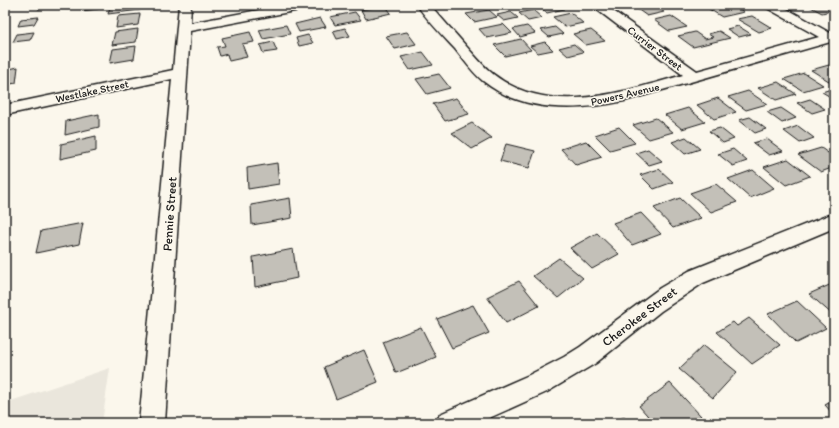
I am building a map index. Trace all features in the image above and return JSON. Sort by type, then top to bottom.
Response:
[{"type":"street","name":"Pennie Street","points":[[152,423],[185,5]]},
{"type":"street","points":[[183,28],[305,5]]},
{"type":"street","name":"Powers Avenue","points":[[423,5],[479,69],[488,77],[508,89],[535,99],[570,104],[601,102],[832,37]]},
{"type":"street","name":"Currier Street","points":[[597,5],[694,76]]},
{"type":"street","points":[[772,5],[832,37]]},
{"type":"street","name":"Westlake Street","points":[[5,110],[180,73]]},
{"type":"street","name":"Cherokee Street","points":[[449,423],[555,374],[587,355],[674,288],[696,277],[834,220]]},
{"type":"shaded area","points":[[110,368],[102,423],[5,423],[5,403]]},
{"type":"building","points":[[40,5],[55,5],[54,8],[38,9]]},
{"type":"building","points":[[84,5],[99,5],[98,9],[82,11]]},
{"type":"building","points":[[120,5],[141,5],[140,10],[108,14],[110,7]]},
{"type":"building","points":[[385,5],[391,13],[366,19],[361,10]]},
{"type":"building","points":[[457,5],[478,5],[479,6],[462,10]]},
{"type":"building","points":[[537,5],[559,5],[564,9],[547,13]]},
{"type":"building","points":[[653,5],[664,12],[647,16],[633,6]]},
{"type":"building","points":[[733,5],[744,12],[722,17],[706,6]]},
{"type":"building","points":[[807,5],[829,5],[834,8],[834,10],[822,13]]},
{"type":"building","points":[[489,10],[497,17],[474,22],[466,14]]},
{"type":"building","points":[[533,10],[542,18],[528,21],[519,13]]},
{"type":"building","points":[[355,12],[361,20],[335,25],[330,17]]},
{"type":"building","points":[[511,12],[518,18],[504,21],[497,15]]},
{"type":"building","points":[[571,13],[583,23],[565,27],[553,17]]},
{"type":"building","points":[[140,14],[138,25],[116,28],[118,16]]},
{"type":"building","points":[[671,16],[687,27],[669,31],[654,20]]},
{"type":"building","points":[[752,16],[772,28],[759,32],[737,19]]},
{"type":"building","points":[[38,17],[34,24],[18,26],[21,19]]},
{"type":"building","points":[[320,18],[326,27],[299,32],[295,24]]},
{"type":"building","points":[[503,24],[512,33],[487,38],[479,29]]},
{"type":"building","points":[[286,25],[290,34],[263,39],[259,30]]},
{"type":"building","points":[[527,26],[535,33],[520,37],[513,29]]},
{"type":"building","points":[[738,26],[751,34],[739,37],[727,29]]},
{"type":"building","points":[[555,27],[563,34],[549,37],[541,30]]},
{"type":"building","points":[[345,28],[350,36],[337,39],[333,31]]},
{"type":"building","points":[[138,29],[136,42],[112,45],[115,32]]},
{"type":"building","points":[[591,30],[605,41],[586,45],[573,34]]},
{"type":"building","points":[[719,31],[730,38],[693,47],[678,36],[695,32],[705,39],[713,37],[708,34]]},
{"type":"building","points":[[34,32],[30,40],[13,42],[17,34]]},
{"type":"building","points":[[250,32],[254,42],[242,44],[247,57],[229,61],[227,54],[220,56],[217,47],[225,46],[222,38]]},
{"type":"building","points":[[407,32],[416,44],[395,49],[386,36]]},
{"type":"building","points":[[308,35],[313,43],[299,46],[296,38]]},
{"type":"building","points":[[521,39],[531,50],[505,56],[494,45]]},
{"type":"building","points":[[273,42],[277,51],[263,53],[260,45]]},
{"type":"building","points":[[545,42],[553,50],[538,53],[530,46]]},
{"type":"building","points":[[574,44],[583,52],[568,56],[559,48]]},
{"type":"building","points":[[136,46],[134,59],[110,63],[113,49]]},
{"type":"building","points":[[423,52],[433,65],[410,70],[401,57]]},
{"type":"building","points":[[829,65],[834,67],[834,82],[832,83],[811,70]]},
{"type":"building","points":[[18,67],[16,83],[5,85],[5,70]]},
{"type":"building","points":[[804,73],[823,85],[803,91],[784,79]]},
{"type":"building","points":[[439,74],[450,88],[427,94],[416,79]]},
{"type":"building","points":[[778,82],[796,94],[776,100],[758,88]]},
{"type":"building","points":[[834,88],[834,99],[822,92]]},
{"type":"building","points":[[748,91],[767,104],[746,110],[728,97]]},
{"type":"building","points":[[456,98],[469,114],[445,121],[433,104]]},
{"type":"building","points":[[718,98],[736,112],[714,119],[697,105]]},
{"type":"building","points":[[810,99],[825,109],[812,113],[797,103]]},
{"type":"building","points":[[688,108],[705,122],[682,129],[665,115]]},
{"type":"building","points":[[781,108],[796,118],[782,123],[767,112]]},
{"type":"building","points":[[99,114],[99,127],[65,135],[66,121]]},
{"type":"building","points":[[750,117],[766,129],[755,133],[739,120]]},
{"type":"building","points":[[656,118],[673,132],[649,139],[633,125]]},
{"type":"building","points":[[472,123],[492,138],[472,149],[452,133]]},
{"type":"building","points":[[798,126],[814,138],[800,143],[784,131]]},
{"type":"building","points":[[619,127],[635,143],[610,150],[595,135]]},
{"type":"building","points":[[720,128],[734,139],[723,143],[709,131]]},
{"type":"building","points":[[96,136],[96,151],[60,159],[61,144]]},
{"type":"building","points":[[686,137],[700,149],[685,154],[672,142]]},
{"type":"building","points":[[767,139],[783,151],[769,155],[753,143]]},
{"type":"building","points":[[586,141],[602,157],[576,165],[561,149]]},
{"type":"building","points":[[506,144],[535,151],[529,168],[500,161]]},
{"type":"building","points":[[821,148],[834,157],[834,167],[821,172],[798,155]]},
{"type":"building","points":[[648,149],[662,161],[649,165],[636,153]]},
{"type":"building","points":[[733,149],[747,161],[733,166],[718,154]]},
{"type":"building","points":[[788,159],[810,176],[786,185],[764,167]]},
{"type":"building","points":[[277,163],[279,184],[248,189],[247,168]]},
{"type":"building","points":[[659,169],[673,182],[654,189],[640,175]]},
{"type":"building","points":[[753,170],[774,188],[750,198],[728,179]]},
{"type":"building","points":[[716,184],[737,202],[711,212],[690,193]]},
{"type":"building","points":[[290,198],[292,218],[252,225],[251,205]]},
{"type":"building","points":[[680,198],[701,218],[673,228],[654,208]]},
{"type":"building","points":[[641,213],[661,234],[632,245],[613,223]]},
{"type":"building","points":[[83,223],[79,244],[36,253],[41,231]]},
{"type":"building","points":[[597,233],[619,254],[592,269],[570,248]]},
{"type":"building","points":[[293,249],[297,278],[255,287],[253,257]]},
{"type":"building","points":[[559,258],[583,278],[558,298],[533,276]]},
{"type":"building","points":[[519,281],[539,306],[506,323],[487,297]]},
{"type":"building","points":[[834,283],[834,316],[809,294]]},
{"type":"building","points":[[797,301],[826,328],[796,343],[768,314]]},
{"type":"building","points":[[473,305],[489,333],[452,348],[437,319]]},
{"type":"building","points":[[749,318],[780,345],[752,364],[717,332],[733,322],[737,326]]},
{"type":"building","points":[[421,327],[436,357],[396,373],[383,342]]},
{"type":"building","points":[[704,345],[737,372],[713,398],[679,369]]},
{"type":"building","points":[[364,350],[378,382],[336,399],[324,367]]},
{"type":"building","points":[[670,383],[701,416],[691,423],[654,423],[639,406]]},
{"type":"building","points":[[834,400],[834,415],[825,405]]},
{"type":"building","points":[[624,417],[629,423],[611,423]]}]
